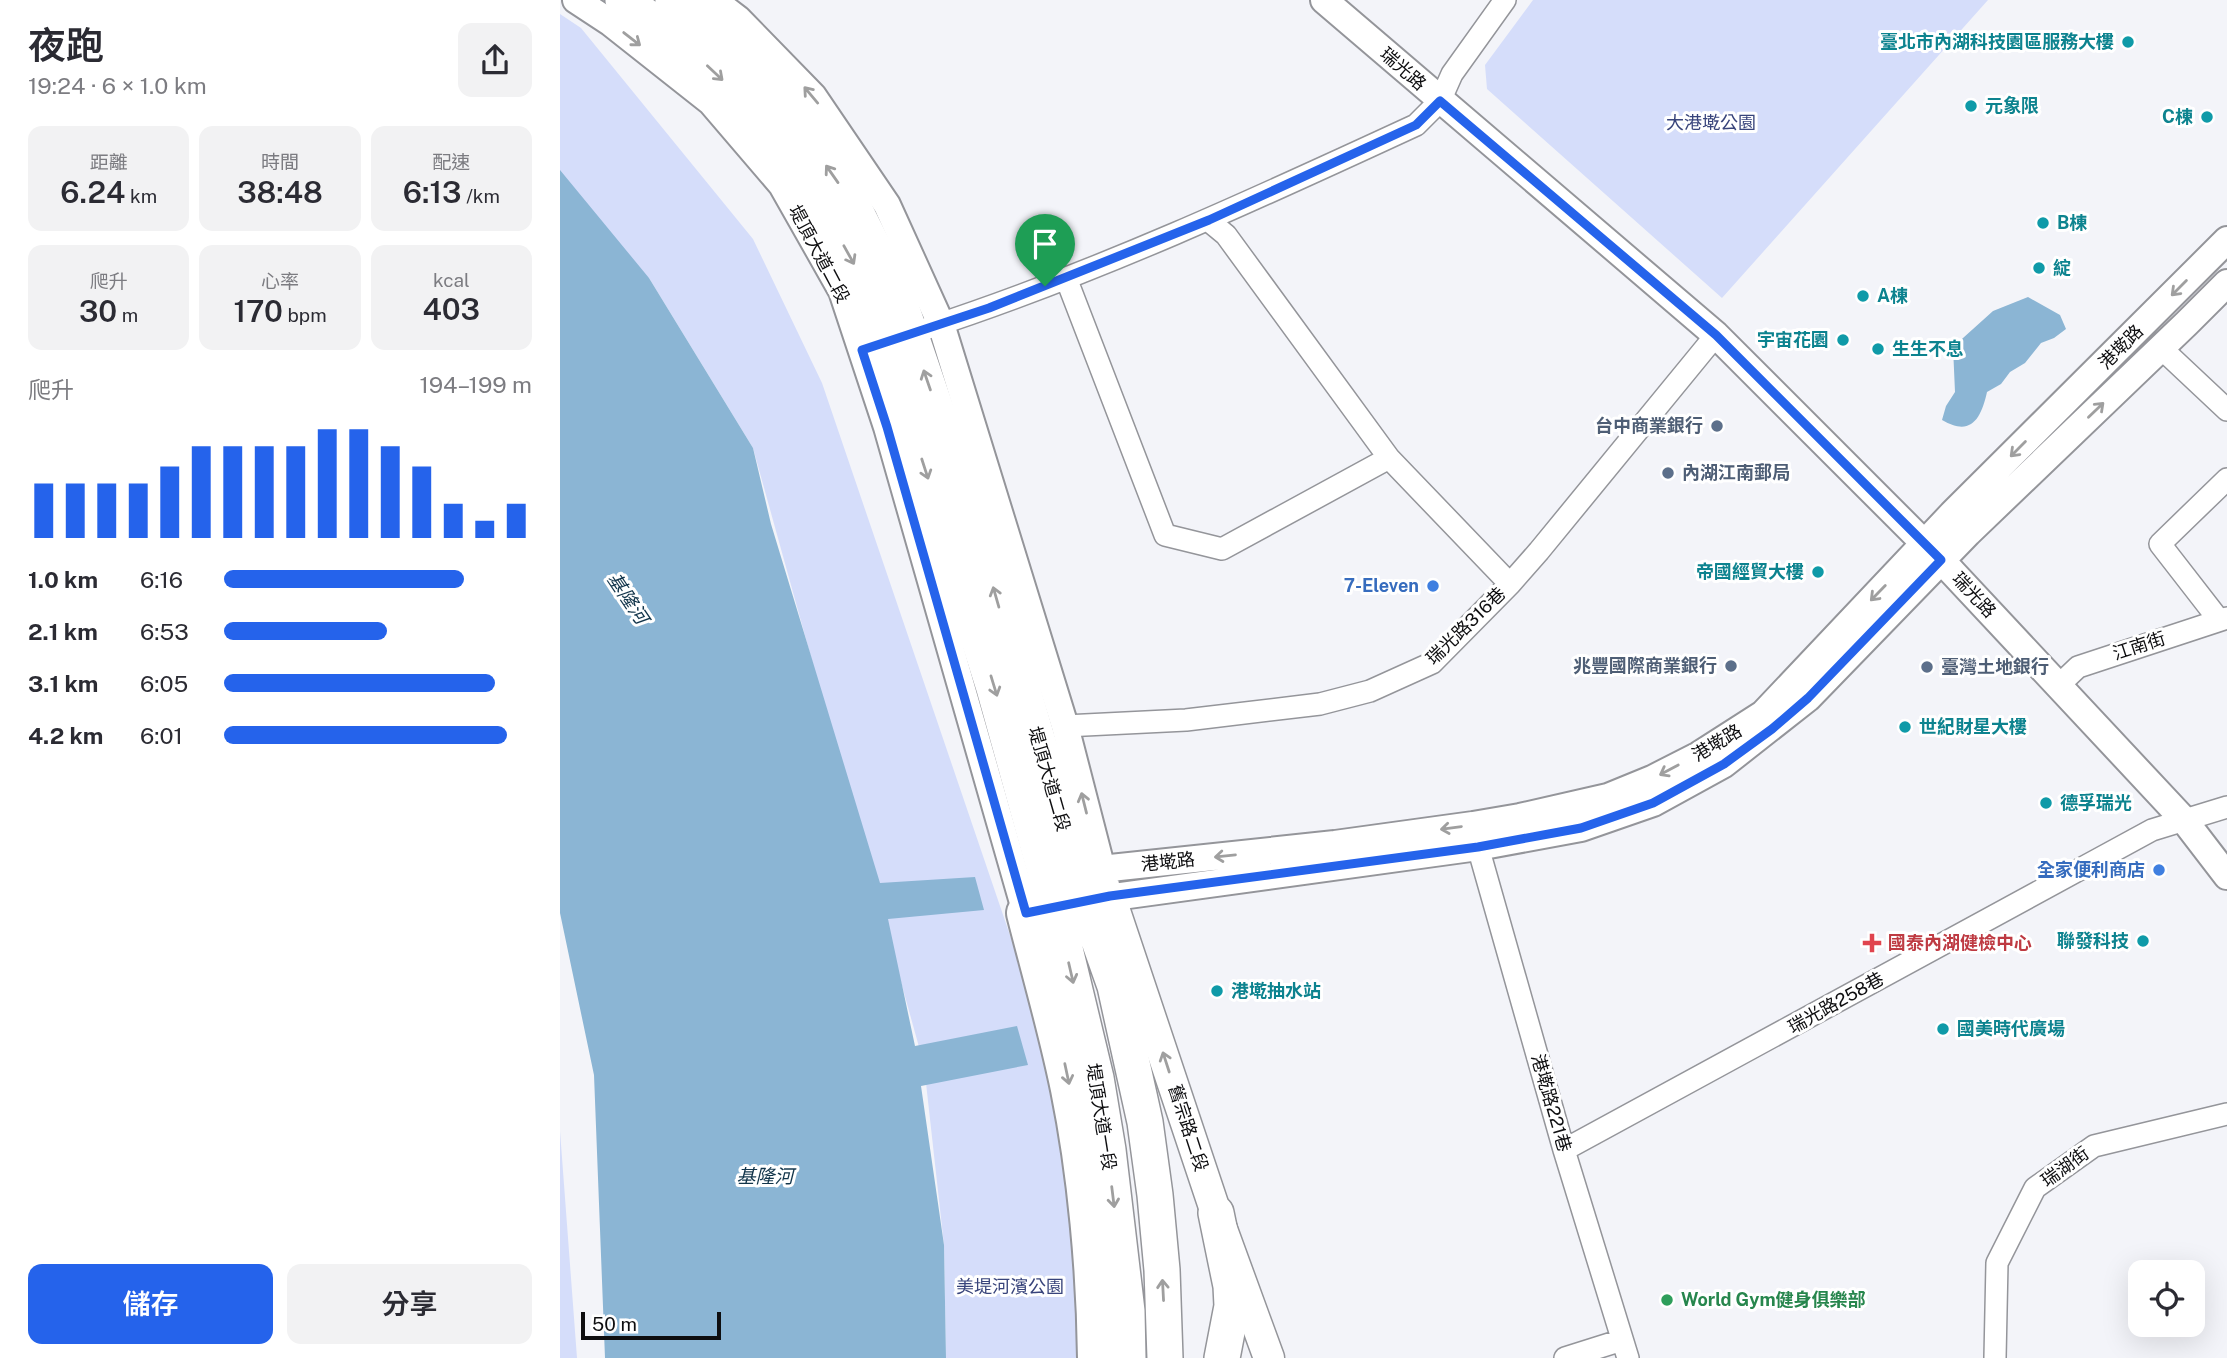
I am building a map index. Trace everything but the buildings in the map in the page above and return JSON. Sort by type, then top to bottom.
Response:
[{"type":"highway","name":"堤頂大道二段","points":[[623,0],[679,40],[756,111],[814,194],[859,273],[889,341],[913,430],[994,688],[1065,891]]},
{"type":"highway","name":"堤頂大道二段","points":[[673,0],[701,20],[768,83],[850,200],[897,292],[889,341]]},
{"type":"highway","points":[[1065,891],[1061,1046],[1077,1129],[1107,1352]]},
{"type":"highway","points":[[1065,891],[1115,986],[1144,1122],[1162,1270],[1165,1358]]},
{"type":"highway","points":[[1216,1213],[1231,1286],[1232,1306],[1222,1358]]},
{"type":"main road","name":"舊宗路二段","points":[[1065,891],[1216,1213],[1269,1358]]},
{"type":"street","name":"堤頂大道二段","points":[[576,0],[611,23],[711,102],[782,184],[842,291],[889,341],[1065,726],[1065,891]]},
{"type":"street","name":"堤頂大道二段","points":[[713,0],[738,19],[813,96],[887,205],[889,341]]},
{"type":"street","name":"瑞光路","points":[[1324,0],[1716,335],[1933,552],[2183,820],[2227,876]]},
{"type":"street","points":[[889,341],[1066,278],[1209,220],[1416,125],[1440,101],[1452,74],[1505,0]]},
{"type":"street","points":[[1209,220],[1226,235],[1389,458],[1510,584]]},
{"type":"street","name":"港墘路","points":[[1065,891],[1478,847],[1581,828],[1653,803],[1724,764],[1808,698],[1933,552],[2227,240]]},
{"type":"street","points":[[1066,278],[1165,536],[1222,549],[1389,458]]},
{"type":"street","name":"港墘路","points":[[1065,891],[1335,844],[1473,825],[1608,797],[1699,755],[1763,714],[1933,552],[2161,348],[2227,283]]},
{"type":"street","name":"瑞光路316巷","points":[[1065,726],[1186,720],[1320,704],[1370,691],[1432,663],[1510,584],[1562,524],[1716,335]]},
{"type":"street","points":[[2161,348],[2227,410]]},
{"type":"street","points":[[2223,619],[2160,544],[2227,479]]},
{"type":"street","name":"江南街","points":[[2058,686],[2078,667],[2223,619]]},
{"type":"street","name":"瑞光路258巷","points":[[1564,1150],[2152,830],[2227,807]]},
{"type":"street","name":"港墘路221巷","points":[[1478,847],[1564,1150],[1625,1349]]},
{"type":"street","name":"瑞湖街","points":[[1994,1358],[1997,1263],[2035,1188],[2094,1146],[2227,1114]]},
{"type":"street","points":[[1565,1358],[1625,1349]]},
{"type":"green space","name":"大港墘公園","points":[[1533,0],[1988,0],[1722,298],[1487,89],[1485,65]]},
{"type":"green space","name":"美堤河濱公園","points":[[560,14],[581,28],[753,239],[822,383],[1015,950],[1058,1103],[1072,1218],[1078,1358],[946,1358],[944,1245],[924,1065],[753,448],[649,278],[560,209]]},
{"type":"green space","points":[[560,1131],[577,1358],[560,1358]]},
{"type":"water","name":"基隆河","points":[[560,170],[649,278],[753,448],[771,524],[880,883],[975,877],[984,910],[888,919],[915,1046],[1017,1026],[1028,1065],[921,1086],[944,1245],[946,1358],[605,1358],[594,1075],[560,913]]},
{"type":"water","points":[[2028,297],[2060,315],[2066,329],[2041,343],[2025,363],[2010,372],[2001,384],[1987,392],[1982,410],[1973,422],[1960,427],[1942,420],[1946,406],[1955,392],[1953,347],[1993,311]]},
{"type":"place","name":"臺北市內湖科技園區服務大樓","points":[[2128,42]]},
{"type":"place","name":"元象限","points":[[1971,106]]},
{"type":"place","name":"C棟","points":[[2207,117]]},
{"type":"place","name":"B棟","points":[[2043,223]]},
{"type":"place","name":"綻","points":[[2039,268]]},
{"type":"place","name":"A棟","points":[[1863,296]]},
{"type":"place","name":"宇宙花園","points":[[1843,340]]},
{"type":"place","name":"生生不息","points":[[1878,349]]},
{"type":"place","name":"台中商業銀行","points":[[1717,426]]},
{"type":"place","name":"內湖江南郵局","points":[[1668,473]]},
{"type":"place","name":"帝國經貿大樓","points":[[1818,572]]},
{"type":"place","name":"7-Eleven","points":[[1433,586]]},
{"type":"place","name":"兆豐國際商業銀行","points":[[1731,666]]},
{"type":"place","name":"臺灣土地銀行","points":[[1927,667]]},
{"type":"place","name":"世紀財星大樓","points":[[1905,727]]},
{"type":"place","name":"德孚瑞光","points":[[2046,803]]},
{"type":"place","name":"全家便利商店","points":[[2159,870]]},
{"type":"place","name":"聯發科技","points":[[2143,941]]},
{"type":"place","name":"國泰內湖健檢中心","points":[[1872,943]]},
{"type":"place","name":"港墘抽水站","points":[[1217,991]]},
{"type":"place","name":"國美時代廣場","points":[[1943,1029]]},
{"type":"place","name":"World Gym健身俱樂部","points":[[1667,1300]]},
{"type":"route","points":[[1440,101],[1716,335],[1941,560],[1808,698],[1772,729],[1724,764],[1653,803],[1581,828],[1478,847],[1110,896],[1026,913],[887,427],[862,350],[989,308],[1045,286],[1209,220],[1416,125],[1440,101]]}]
